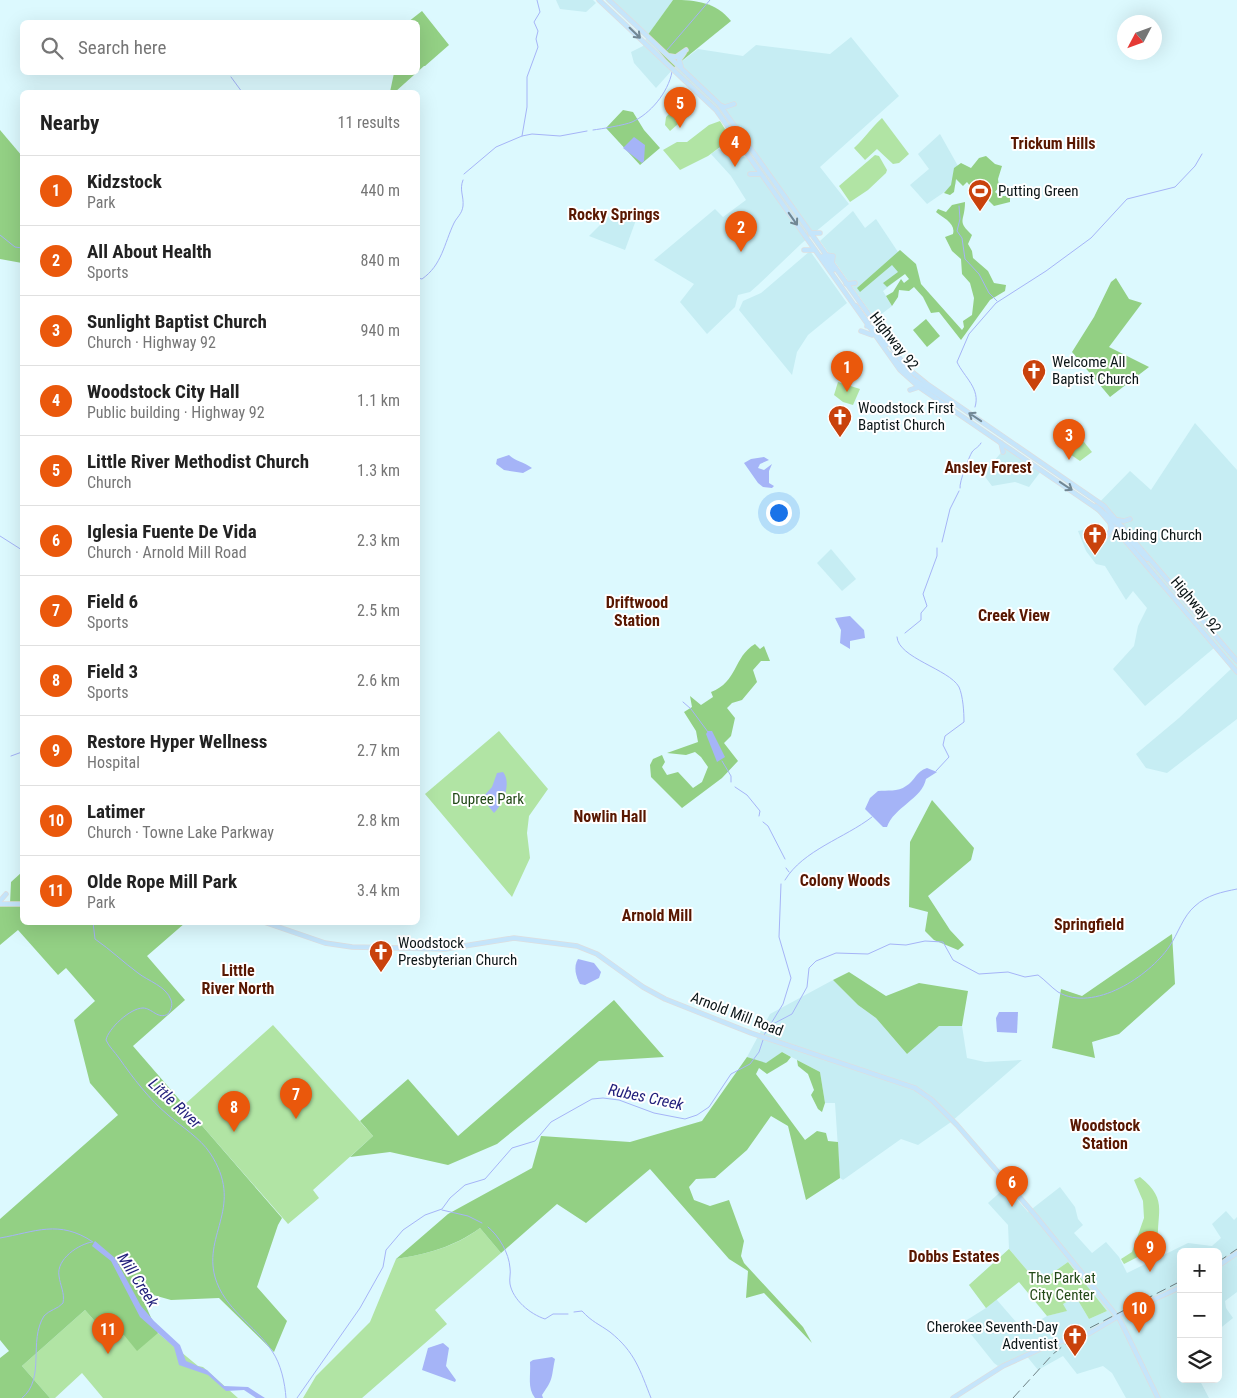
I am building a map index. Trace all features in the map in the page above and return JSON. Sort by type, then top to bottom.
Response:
[{"type":"main road","name":"Highway 92","points":[[600,0],[707,100],[869,326],[884,350],[909,379],[1091,504],[1109,520],[1237,672]]},
{"type":"main road","points":[[609,0],[719,104],[818,244]]},
{"type":"main road","points":[[667,54],[676,57],[686,50],[679,60],[682,68]]},
{"type":"main road","points":[[719,104],[725,106],[734,104]]},
{"type":"main road","points":[[753,163],[753,169],[750,174],[755,172],[762,175]]},
{"type":"main road","points":[[809,231],[819,235],[818,244]]},
{"type":"main road","points":[[809,243],[815,245],[844,281],[850,285],[855,283],[849,289],[845,289],[834,278]]},
{"type":"main road","name":"Highway 92","points":[[818,244],[825,255],[833,256],[832,265],[893,351],[915,375],[1089,494],[1125,529],[1237,661]]},
{"type":"main road","points":[[804,250],[814,250]]},
{"type":"main road","points":[[849,300],[869,326],[873,328],[893,351]]},
{"type":"main road","points":[[861,317],[860,331],[874,336]]},
{"type":"main road","points":[[884,350],[916,381],[942,398],[956,404]]},
{"type":"main road","points":[[909,379],[911,389],[919,387]]},
{"type":"main road","points":[[1016,438],[1018,446]]},
{"type":"main road","points":[[1000,442],[1003,452]]},
{"type":"main road","points":[[1091,504],[1102,510],[1125,529],[1129,520],[1116,519]]},
{"type":"main road","points":[[1107,536],[1111,530],[1109,520]]},
{"type":"main road","points":[[1118,531],[1124,534],[1155,564]]},
{"type":"main road","points":[[0,903],[6,894]]},
{"type":"main road","points":[[0,903],[20,904]]},
{"type":"main road","name":"Arnold Mill Road","points":[[273,925],[325,943],[363,948],[455,948],[514,938],[572,945],[597,954],[643,987],[665,999],[751,1033],[914,1088],[932,1100],[959,1128],[1035,1215],[1116,1315],[1158,1398]]},
{"type":"main road","points":[[1222,1263],[1237,1253]]},
{"type":"main road","points":[[953,1398],[1003,1366],[1049,1345],[1090,1333],[1116,1315],[1177,1289]]},
{"type":"shaded area","points":[[556,0],[593,0],[596,3],[586,12],[560,9]]},
{"type":"shaded area","points":[[605,0],[673,0],[647,36]]},
{"type":"shaded area","points":[[647,36],[673,68],[698,49],[743,56],[756,45],[830,54],[851,37],[899,96],[820,167],[849,204],[802,243],[750,292],[738,295],[735,307],[707,334],[680,302],[694,284],[654,260],[715,209],[723,217],[746,200],[731,176],[711,154],[718,149],[748,158],[712,107],[673,69],[656,88],[634,63],[631,52],[643,46]]},
{"type":"shaded area","points":[[940,134],[958,166],[956,184],[927,204],[910,185],[929,169],[918,154]]},
{"type":"shaded area","points":[[615,210],[622,216],[636,220],[625,250],[589,236]]},
{"type":"shaded area","points":[[853,211],[865,228],[876,219],[900,255],[907,272],[883,291],[892,306],[875,319],[820,241]]},
{"type":"shaded area","points":[[810,251],[847,303],[808,335],[797,352],[792,375],[739,310],[743,301],[761,293]]},
{"type":"shaded area","points":[[1195,423],[1237,470],[1237,719],[1167,773],[1146,768],[1136,754],[1179,718],[1231,669],[1214,648],[1145,706],[1113,669],[1134,646],[1138,626],[1147,608],[1133,591],[1126,600],[1105,566],[1096,564],[1086,551],[1078,531],[1087,529],[1103,537],[1120,531],[1093,509],[1130,471],[1151,490]]},
{"type":"shaded area","points":[[1005,448],[1041,471],[1029,487],[1015,482],[992,486],[983,474]]},
{"type":"shaded area","points":[[831,549],[856,579],[842,591],[817,563]]},
{"type":"shaded area","points":[[833,980],[858,1005],[876,1018],[907,1054],[939,1026],[962,1026],[967,1058],[985,1062],[1022,1060],[951,1122],[918,1145],[901,1139],[843,1180],[840,1178],[835,1103],[825,1103],[820,1072],[782,1052],[766,1064],[747,1057],[770,1014]]},
{"type":"shaded area","points":[[1006,1187],[1028,1212],[1060,1187],[1075,1207],[1078,1219],[1083,1225],[1074,1233],[1092,1253],[1106,1242],[1119,1257],[1127,1273],[1177,1248],[1177,1383],[1201,1383],[1209,1398],[1126,1398],[1112,1373],[1103,1366],[1077,1374],[1063,1356],[1038,1370],[1025,1354],[998,1366],[994,1363],[962,1323],[986,1308],[969,1285],[1009,1249],[1008,1225],[988,1203]],"holes":[[[1009,1249],[1038,1283],[1068,1262],[1107,1311],[1089,1319],[1076,1297],[1063,1304],[1066,1311],[1047,1316],[1023,1330],[997,1300]]]},
{"type":"shaded area","points":[[1226,1211],[1234,1220],[1237,1217],[1237,1292],[1225,1301],[1226,1308],[1233,1318],[1222,1327],[1222,1248],[1178,1248],[1188,1243],[1212,1246],[1221,1238],[1212,1224]]},
{"type":"green space","points":[[673,0],[705,3],[719,10],[731,21],[673,68],[647,36]]},
{"type":"green space","points":[[422,11],[449,45],[420,69],[420,20],[411,20]]},
{"type":"green space","points":[[394,75],[414,75],[397,90],[390,90]]},
{"type":"green space","points":[[680,109],[689,116],[683,121],[679,117],[675,120],[678,124],[670,131],[665,125],[666,117],[672,111]]},
{"type":"green space","points":[[623,110],[633,112],[644,130],[660,148],[640,165],[606,128]]},
{"type":"green space","points":[[882,118],[909,154],[899,163],[893,164],[877,149],[865,160],[854,148]]},
{"type":"green space","points":[[720,121],[740,153],[720,147],[708,156],[680,170],[663,150],[677,142],[687,142],[709,125]]},
{"type":"green space","points":[[0,130],[20,154],[20,263],[0,259]]},
{"type":"green space","points":[[875,155],[879,156],[887,170],[886,173],[868,190],[850,202],[839,186]]},
{"type":"green space","points":[[986,156],[995,164],[1002,166],[998,179],[999,187],[995,192],[1000,196],[1010,196],[1010,202],[994,206],[986,198],[977,195],[967,182],[963,186],[956,179],[954,192],[950,195],[944,193],[951,185],[954,168],[961,163],[971,168],[979,158]]},
{"type":"green space","points":[[965,202],[962,220],[964,226],[972,235],[968,244],[973,258],[988,271],[994,283],[1006,285],[1005,291],[990,300],[961,340],[939,312],[931,313],[923,297],[914,287],[909,291],[899,290],[898,297],[892,306],[886,296],[893,292],[901,279],[904,283],[909,279],[905,274],[887,287],[883,283],[898,272],[892,265],[860,292],[857,288],[900,250],[916,264],[921,284],[962,330],[964,327],[963,321],[972,315],[974,298],[970,283],[962,274],[961,259],[952,251],[945,237],[953,234],[953,227],[936,212],[938,209],[946,212],[952,205]]},
{"type":"green space","points":[[1116,278],[1129,299],[1142,303],[1109,347],[1149,367],[1110,397],[1072,352],[1094,317],[1111,282]]},
{"type":"green space","points":[[926,319],[940,336],[927,347],[913,330]]},
{"type":"green space","points":[[838,382],[860,389],[853,405],[843,402],[834,395]]},
{"type":"green space","points":[[1080,441],[1084,442],[1092,452],[1080,461],[1064,450]]},
{"type":"green space","points":[[755,644],[760,649],[764,646],[770,661],[761,661],[753,670],[757,682],[742,700],[732,703],[727,708],[735,718],[731,736],[724,743],[738,761],[722,778],[682,808],[651,777],[650,765],[653,759],[662,755],[665,762],[662,767],[667,775],[678,772],[693,788],[702,782],[708,767],[695,752],[686,755],[667,753],[698,742],[696,731],[684,712],[692,707],[690,696],[701,705],[713,697],[711,692],[720,688],[726,682],[748,649]]},
{"type":"green space","name":"Dupree Park","points":[[499,731],[548,789],[529,816],[527,833],[530,858],[512,897],[425,794]]},
{"type":"green space","points":[[932,800],[974,848],[971,860],[928,896],[950,930],[964,945],[958,950],[934,940],[925,931],[928,912],[909,907],[910,842]]},
{"type":"green space","points":[[20,874],[20,925],[183,925],[147,956],[185,1000],[133,1046],[282,1218],[257,1287],[287,1321],[274,1352],[219,1298],[171,1300],[139,1291],[158,1333],[137,1351],[124,1335],[114,1343],[85,1310],[22,1366],[50,1398],[0,1398],[0,1358],[9,1351],[0,1340],[0,1219],[118,1115],[90,1083],[74,1020],[95,1001],[66,968],[58,975],[18,930],[0,945],[0,904],[10,904],[11,882]]},
{"type":"green space","points":[[1172,934],[1175,984],[1119,1034],[1092,1042],[1095,1058],[1052,1048],[1061,989],[1082,996]]},
{"type":"green space","points":[[849,972],[886,996],[919,983],[968,991],[962,1026],[939,1026],[907,1054],[876,1018],[858,1005],[833,980]]},
{"type":"green space","points":[[614,1000],[664,1057],[599,1061],[497,1144],[448,1165],[390,1152],[350,1157],[373,1136],[360,1121],[408,1079],[458,1136]]},
{"type":"green space","points":[[273,1025],[373,1136],[313,1190],[319,1198],[288,1224],[184,1105]]},
{"type":"green space","points":[[782,1052],[791,1057],[787,1062],[767,1074],[759,1068],[756,1074],[805,1140],[817,1131],[826,1133],[828,1141],[838,1142],[840,1178],[806,1200],[788,1126],[771,1116],[747,1150],[715,1178],[696,1179],[689,1187],[694,1200],[710,1206],[729,1200],[744,1241],[741,1256],[744,1263],[803,1327],[812,1343],[764,1293],[746,1298],[748,1271],[729,1259],[650,1169],[586,1223],[557,1204],[501,1253],[480,1228],[470,1235],[440,1249],[396,1259],[448,1214],[532,1168],[541,1136],[630,1142],[702,1121],[747,1057],[766,1063]]},
{"type":"green space","points":[[797,1060],[820,1072],[825,1103],[822,1112],[818,1109],[811,1095],[814,1090],[808,1074],[798,1066]]},
{"type":"green space","points":[[1140,1177],[1150,1186],[1158,1201],[1159,1246],[1124,1264],[1121,1259],[1132,1252],[1144,1218],[1143,1201],[1134,1180]]},
{"type":"green space","points":[[480,1228],[501,1253],[435,1310],[447,1324],[362,1398],[303,1398],[316,1376],[370,1322],[396,1259],[419,1255],[451,1245]]},
{"type":"green space","name":"The Park at City Center","points":[[1009,1249],[1038,1283],[1068,1262],[1107,1311],[1089,1319],[1076,1297],[1063,1304],[1067,1311],[1047,1316],[1019,1282],[986,1308],[969,1285]]},
{"type":"green space","points":[[85,1310],[114,1343],[124,1335],[158,1333],[198,1366],[203,1367],[238,1398],[103,1398],[82,1373],[55,1398],[50,1398],[22,1366]]},
{"type":"water","points":[[634,137],[645,145],[644,161],[642,163],[623,148]]},
{"type":"water","points":[[509,455],[532,468],[523,473],[504,470],[496,464],[497,459]]},
{"type":"water","points":[[764,457],[769,460],[760,464],[758,468],[764,470],[772,464],[769,471],[769,483],[774,486],[772,488],[763,487],[758,483],[744,463],[751,459]]},
{"type":"water","points":[[850,616],[864,630],[865,638],[850,641],[850,649],[840,643],[841,630],[835,618]]},
{"type":"water","points":[[708,731],[712,731],[725,757],[717,762],[706,734]]},
{"type":"water","points":[[927,768],[937,772],[926,779],[919,792],[895,814],[887,827],[883,827],[865,809],[870,798],[878,791],[903,788],[920,771]]},
{"type":"water","points":[[503,772],[507,782],[505,793],[494,813],[482,798],[492,787],[497,773]]},
{"type":"water","points":[[578,959],[594,963],[601,972],[599,978],[585,985],[580,984],[576,972]]},
{"type":"water","points":[[999,1012],[1018,1012],[1017,1033],[997,1032],[996,1018]]},
{"type":"water","points":[[95,1241],[115,1258],[141,1306],[180,1345],[186,1361],[207,1370],[224,1386],[248,1387],[265,1398],[256,1398],[244,1390],[226,1391],[208,1375],[179,1365],[174,1347],[140,1317],[111,1261],[92,1246]]},
{"type":"water","points":[[443,1343],[449,1348],[446,1366],[456,1380],[455,1382],[422,1370],[428,1348]]},
{"type":"water","points":[[552,1357],[555,1359],[552,1374],[542,1395],[543,1398],[535,1398],[530,1386],[530,1362]]},
{"type":"waterway","points":[[522,136],[527,107],[527,77],[538,47],[536,39],[538,31],[534,22],[540,12],[537,0]]},
{"type":"waterway","points":[[667,50],[710,0]]},
{"type":"waterway","points":[[593,130],[629,123],[645,114],[667,88],[672,72]]},
{"type":"waterway","points":[[231,77],[241,90]]},
{"type":"waterway","points":[[464,174],[496,147],[522,136],[532,134],[560,136],[587,131]]},
{"type":"waterway","points":[[975,407],[976,394],[957,362],[969,334],[996,303],[1046,271],[1091,238],[1127,199],[1175,187],[1195,166],[1202,154]]},
{"type":"waterway","points":[[420,278],[429,273],[438,261],[454,223],[462,211],[461,187],[463,180]]},
{"type":"waterway","points":[[959,206],[960,219],[957,231],[962,238],[965,259],[979,274],[989,293],[997,301]]},
{"type":"waterway","name":"Little River","points":[[0,235],[15,247],[20,248]]},
{"type":"waterway","points":[[960,488],[971,455],[981,443]]},
{"type":"waterway","points":[[942,542],[950,509],[959,491]]},
{"type":"waterway","points":[[0,536],[20,549]]},
{"type":"waterway","points":[[905,633],[921,620],[921,613],[927,606],[923,594],[937,556],[937,548]]},
{"type":"waterway","points":[[897,637],[906,651],[954,681],[959,687],[963,704],[964,722],[945,736],[943,745],[949,757],[936,771]]},
{"type":"waterway","points":[[683,702],[691,709],[708,732]]},
{"type":"waterway","points":[[11,756],[20,753]]},
{"type":"waterway","points":[[722,761],[731,776],[731,782]]},
{"type":"waterway","points":[[735,787],[747,795],[760,811],[759,816]]},
{"type":"waterway","points":[[785,880],[802,860],[813,852],[872,817]]},
{"type":"waterway","points":[[763,822],[768,826],[785,859]]},
{"type":"waterway","points":[[786,868],[789,872]]},
{"type":"waterway","points":[[764,1035],[783,1004],[791,978],[779,937],[781,884]]},
{"type":"waterway","name":"Rubes Creek","points":[[773,1024],[792,1014],[807,987],[809,968],[816,961],[836,953],[868,954],[890,944],[906,945],[925,941],[943,942],[953,960],[979,974],[1008,972],[1025,977],[1038,975],[1058,992],[1072,997],[1088,998],[1104,995],[1135,980],[1160,958],[1169,947],[1187,915],[1200,902],[1215,894],[1237,889]]},
{"type":"waterway","name":"Little River","points":[[93,925],[95,939],[138,973],[161,987],[169,995],[172,1004],[168,1014],[161,1016],[143,1008],[132,1011],[115,1025],[106,1040],[148,1095],[161,1109],[206,1148],[220,1172],[224,1189],[224,1204],[214,1247],[215,1277],[225,1298],[265,1342],[275,1356],[282,1374],[286,1398]]},
{"type":"waterway","name":"Rubes Creek","points":[[297,1398],[360,1308],[383,1267],[386,1250],[403,1230],[425,1215],[442,1209],[450,1198],[465,1185],[485,1179],[512,1148],[535,1141],[551,1122],[592,1099],[619,1100],[654,1113],[685,1119],[697,1115],[709,1107],[731,1074],[750,1064],[759,1052],[763,1040]]},
{"type":"waterway","points":[[442,1210],[468,1216],[482,1223]]},
{"type":"waterway","points":[[488,1227],[500,1240],[506,1251],[510,1268],[510,1284],[518,1301],[528,1310],[545,1319],[553,1314],[568,1314]]},
{"type":"waterway","name":"Mill Creek","points":[[0,1238],[47,1229],[58,1229],[81,1235],[93,1242]]},
{"type":"waterway","points":[[22,1398],[29,1390],[33,1381],[39,1326],[46,1314],[63,1303],[63,1292],[59,1276],[61,1264],[75,1249],[92,1242]]},
{"type":"waterway","points":[[574,1312],[582,1311],[618,1339],[636,1362],[651,1398]]},
{"type":"railway","points":[[1222,1259],[1237,1249]]},
{"type":"railway","points":[[1013,1398],[1053,1354],[1078,1334],[1177,1283]]},
{"type":"place","name":"Little River Methodist Church","points":[[680,128]]},
{"type":"place","name":"Woodstock City Hall","points":[[735,167]]},
{"type":"place","name":"Putting Green","points":[[980,212]]},
{"type":"place","name":"All About Health","points":[[741,252]]},
{"type":"place","name":"Kidzstock","points":[[847,392]]},
{"type":"place","name":"Welcome All Baptist Church","points":[[1034,392]]},
{"type":"place","name":"Woodstock First Baptist Church","points":[[840,438]]},
{"type":"place","name":"Sunlight Baptist Church","points":[[1069,460]]},
{"type":"place","name":"Abiding Church","points":[[1095,556]]},
{"type":"place","name":"Woodstock Presbyterian Church","points":[[381,973]]},
{"type":"place","name":"Field 6","points":[[296,1119]]},
{"type":"place","name":"Field 3","points":[[234,1132]]},
{"type":"place","name":"Iglesia Fuente De Vida","points":[[1012,1207]]},
{"type":"place","name":"Restore Hyper Wellness","points":[[1150,1272]]},
{"type":"place","name":"Latimer","points":[[1139,1333]]},
{"type":"place","name":"Olde Rope Mill Park","points":[[108,1354]]},
{"type":"place","name":"Cherokee Seventh-Day Adventist","points":[[1075,1357]]},
{"type":"district","name":"Trickum Hills","points":[[1053,143]]},
{"type":"district","name":"Rocky Springs","points":[[614,214]]},
{"type":"district","name":"Ansley Forest","points":[[988,467]]},
{"type":"district","name":"Driftwood Station","points":[[637,611]]},
{"type":"district","name":"Creek View","points":[[1014,615]]},
{"type":"district","name":"Nowlin Hall","points":[[610,816]]},
{"type":"district","name":"Colony Woods","points":[[845,880]]},
{"type":"district","name":"Arnold Mill","points":[[657,915]]},
{"type":"district","name":"Springfield","points":[[1089,924]]},
{"type":"district","name":"Little River North","points":[[238,979]]},
{"type":"district","name":"Woodstock Station","points":[[1105,1134]]},
{"type":"district","name":"Dobbs Estates","points":[[954,1256]]}]
